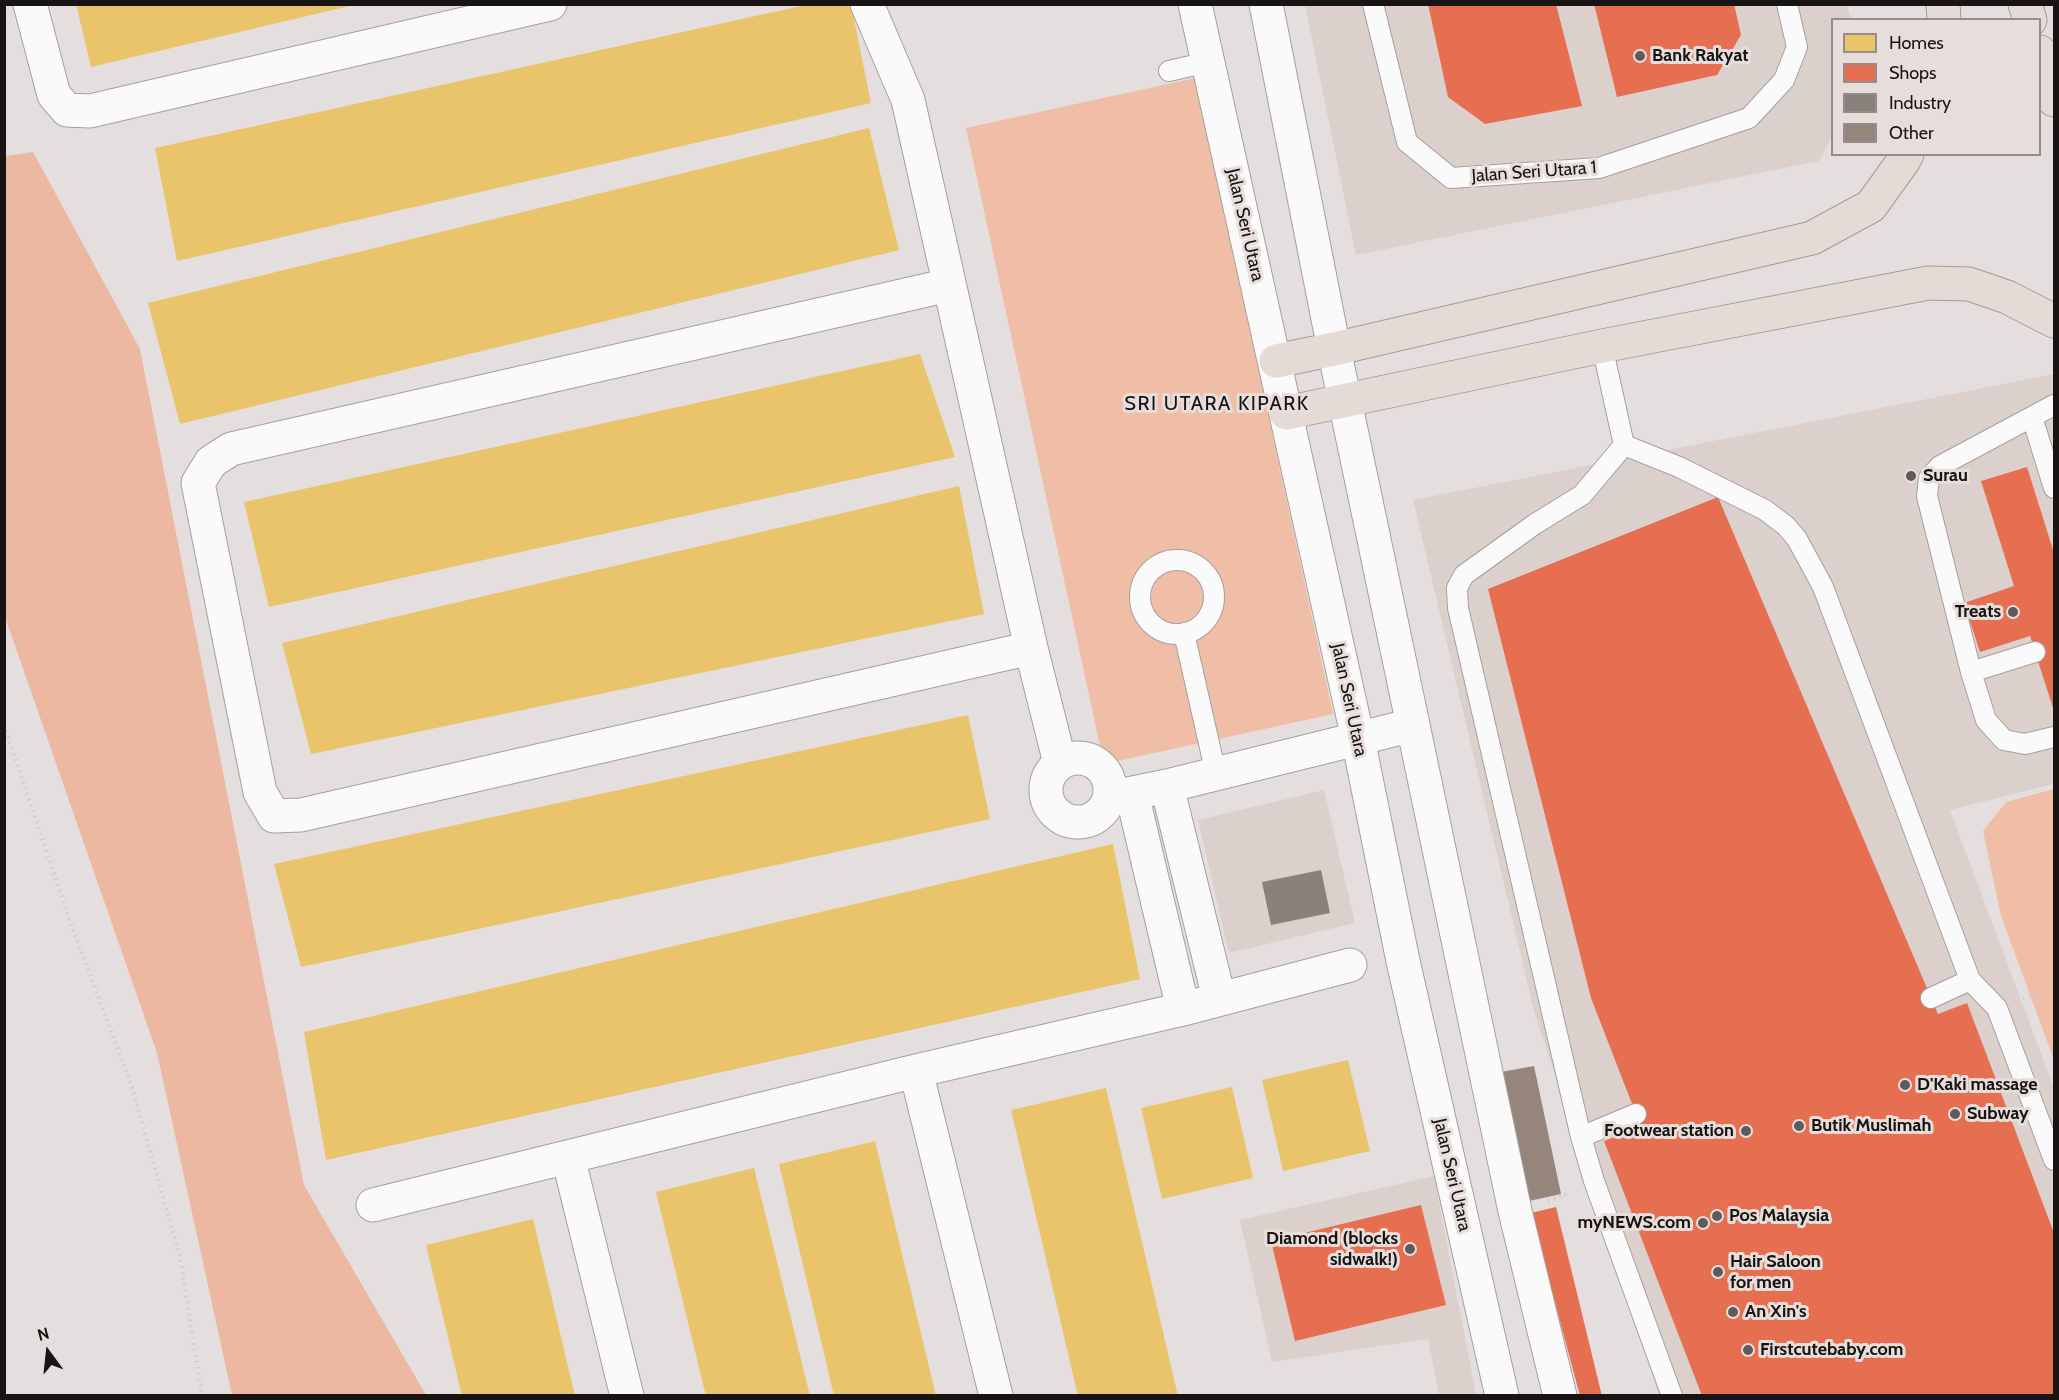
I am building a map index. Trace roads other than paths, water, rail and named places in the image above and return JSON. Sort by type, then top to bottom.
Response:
[{"type":"highway","points":[[2041,54],[2055,100]]},
{"type":"highway","points":[[1275,361],[1812,238],[1871,206],[1905,156]]},
{"type":"highway","points":[[1286,413],[1602,346],[1928,283],[1969,284],[2007,297],[2055,321]]},
{"type":"street","points":[[30,4],[54,95],[67,110],[90,111],[550,4]]},
{"type":"street","points":[[867,4],[908,100],[1030,648],[1060,763]]},
{"type":"street","name":"Jalan Seri Utara","points":[[1195,4],[1358,739],[1403,961],[1502,1395]]},
{"type":"street","points":[[1266,4],[1334,349],[1515,1211],[1560,1395]]},
{"type":"street","points":[[949,285],[231,449],[211,462],[198,483],[260,792],[274,816],[301,815],[1030,648]]},
{"type":"street","points":[[1183,1009],[1121,796],[1109,782],[1102,768],[1090,760],[1074,758],[1060,763],[1049,774],[1045,789],[1049,804],[1059,816],[1073,822],[1089,820],[1121,796],[1413,725]]},
{"type":"street","points":[[1167,786],[1219,998]]},
{"type":"street","points":[[374,1205],[916,1071],[1183,1009],[1350,965]]},
{"type":"street","points":[[916,1071],[996,1395]]},
{"type":"street","points":[[568,1158],[627,1395]]},
{"type":"lane","name":"Jalan Seri Utara 1","points":[[1373,4],[1407,142],[1451,178],[1599,168],[1749,118],[1784,80],[1797,47],[1787,4]]},
{"type":"lane","points":[[1169,71],[1208,62]]},
{"type":"lane","points":[[1602,346],[1624,445]]},
{"type":"lane","points":[[2055,405],[1940,466],[1929,478],[1927,496],[1971,672],[1986,720],[2004,740],[2025,744],[2055,737]]},
{"type":"lane","points":[[2032,417],[2055,488]]},
{"type":"lane","points":[[1624,445],[1679,467],[1765,510],[1786,526],[1797,539],[1823,587],[1970,980],[1997,1008],[2055,1160]]},
{"type":"lane","points":[[1624,445],[1582,495],[1535,524],[1464,575],[1457,588],[1458,608],[1581,1137],[1594,1181],[1672,1395]]},
{"type":"lane","points":[[1184,633],[1216,774]]},
{"type":"lane","points":[[1971,672],[2035,652]]},
{"type":"lane","points":[[1931,998],[1970,980]]},
{"type":"lane","points":[[1581,1137],[1636,1114]]},
{"type":"place","name":"Bank Rakyat","points":[[1640,56]]},
{"type":"place","name":"Surau","points":[[1911,476]]},
{"type":"place","name":"Treats","points":[[2013,612]]},
{"type":"place","name":"D'Kaki massage","points":[[1905,1085]]},
{"type":"place","name":"Subway","points":[[1955,1114]]},
{"type":"place","name":"Butik Muslimah","points":[[1799,1126]]},
{"type":"place","name":"Footwear station","points":[[1746,1131]]},
{"type":"place","name":"Pos Malaysia","points":[[1717,1216]]},
{"type":"place","name":"myNEWS.com","points":[[1703,1223]]},
{"type":"place","name":"Diamond (blocks sidwalk!)","points":[[1410,1249]]},
{"type":"place","name":"Hair Saloon for men","points":[[1718,1272]]},
{"type":"place","name":"An Xin's","points":[[1733,1312]]},
{"type":"place","name":"Firstcutebaby.com","points":[[1748,1350]]},
{"type":"district","name":"SRI UTARA KIPARK","points":[[1217,404]]}]
